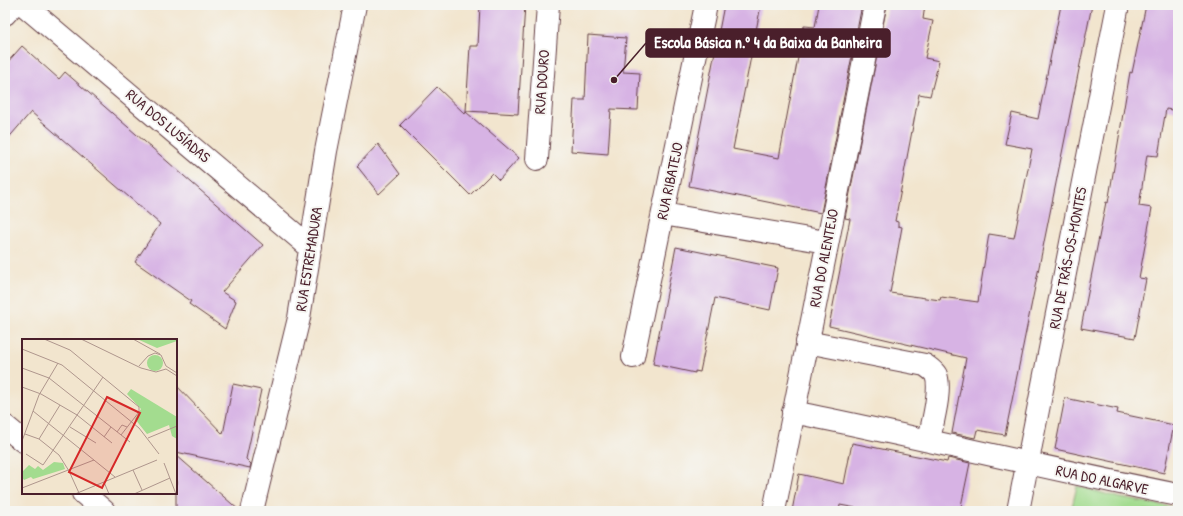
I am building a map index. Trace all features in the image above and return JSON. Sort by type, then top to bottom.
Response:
[{"type":"street","points":[[5,14],[13,5]]},
{"type":"street","name":"RUA DOS LUSÍADAS","points":[[24,5],[311,248]]},
{"type":"street","name":"RUA ESTREMADURA","points":[[252,511],[299,318],[326,151],[355,5]]},
{"type":"street","name":"RUA DOURO","points":[[537,159],[548,5]]},
{"type":"street","name":"RUA RIBATEJO","points":[[633,357],[706,5]]},
{"type":"street","name":"RUA DO ALENTEJO","points":[[774,511],[826,242],[875,5]]},
{"type":"street","name":"RUA DE TRÁS-OS-MONTES","points":[[1018,511],[1118,5]]},
{"type":"street","points":[[663,214],[826,242]]},
{"type":"street","points":[[807,342],[925,365],[931,369],[936,374],[938,388],[929,440]]},
{"type":"street","name":"RUA DO ALGARVE","points":[[793,412],[929,440],[1027,464],[1178,495]]},
{"type":"street","points":[[5,426],[22,441]]},
{"type":"green space","points":[[1077,486],[1121,498],[1178,508],[1178,511],[1071,511]]},
{"type":"building","points":[[480,5],[525,5],[518,114],[466,111],[470,46],[478,46]]},
{"type":"building","points":[[724,5],[761,5],[733,149],[779,158],[804,26],[815,27],[819,5],[862,5],[821,213],[689,186]]},
{"type":"building","points":[[887,5],[925,5],[923,19],[933,21],[925,58],[939,61],[930,96],[919,94],[895,221],[898,222],[898,226],[902,227],[890,293],[940,300],[941,297],[978,302],[989,234],[1014,238],[1032,149],[1005,144],[1012,113],[1038,119],[1061,5],[1092,5],[1005,435],[977,430],[975,438],[952,433],[966,358],[829,326],[850,219],[845,218]]},
{"type":"building","points":[[1146,5],[1178,5],[1178,111],[1166,109],[1158,156],[1147,155],[1139,206],[1152,208],[1139,278],[1146,279],[1135,338],[1081,328],[1106,202],[1108,203],[1130,72],[1132,73]]},
{"type":"building","points":[[588,35],[626,38],[623,72],[640,73],[638,110],[611,109],[608,154],[571,151],[574,100],[585,100]]},
{"type":"building","points":[[22,46],[59,79],[65,72],[263,245],[222,292],[236,301],[225,329],[189,304],[191,301],[135,262],[160,224],[31,112],[5,142],[5,65]]},
{"type":"building","points":[[437,87],[465,114],[466,112],[519,158],[499,180],[492,173],[470,195],[400,125]]},
{"type":"building","points":[[378,144],[400,174],[379,194],[357,166]]},
{"type":"building","points":[[676,247],[778,268],[770,310],[715,298],[700,372],[695,371],[695,373],[653,364]]},
{"type":"building","points":[[233,384],[261,390],[246,459],[251,464],[250,468],[177,452],[177,386],[223,434]]},
{"type":"building","points":[[1065,398],[1118,409],[1117,413],[1174,425],[1164,473],[1055,449]]},
{"type":"building","points":[[852,443],[947,462],[948,458],[970,463],[960,511],[872,511],[840,505],[839,511],[792,511],[799,474],[844,484]]},
{"type":"building","points":[[177,456],[240,511],[176,511]]},
{"type":"place","name":"Escola Básica n.º 4 da Baixa da Banheira","points":[[614,80]]}]
